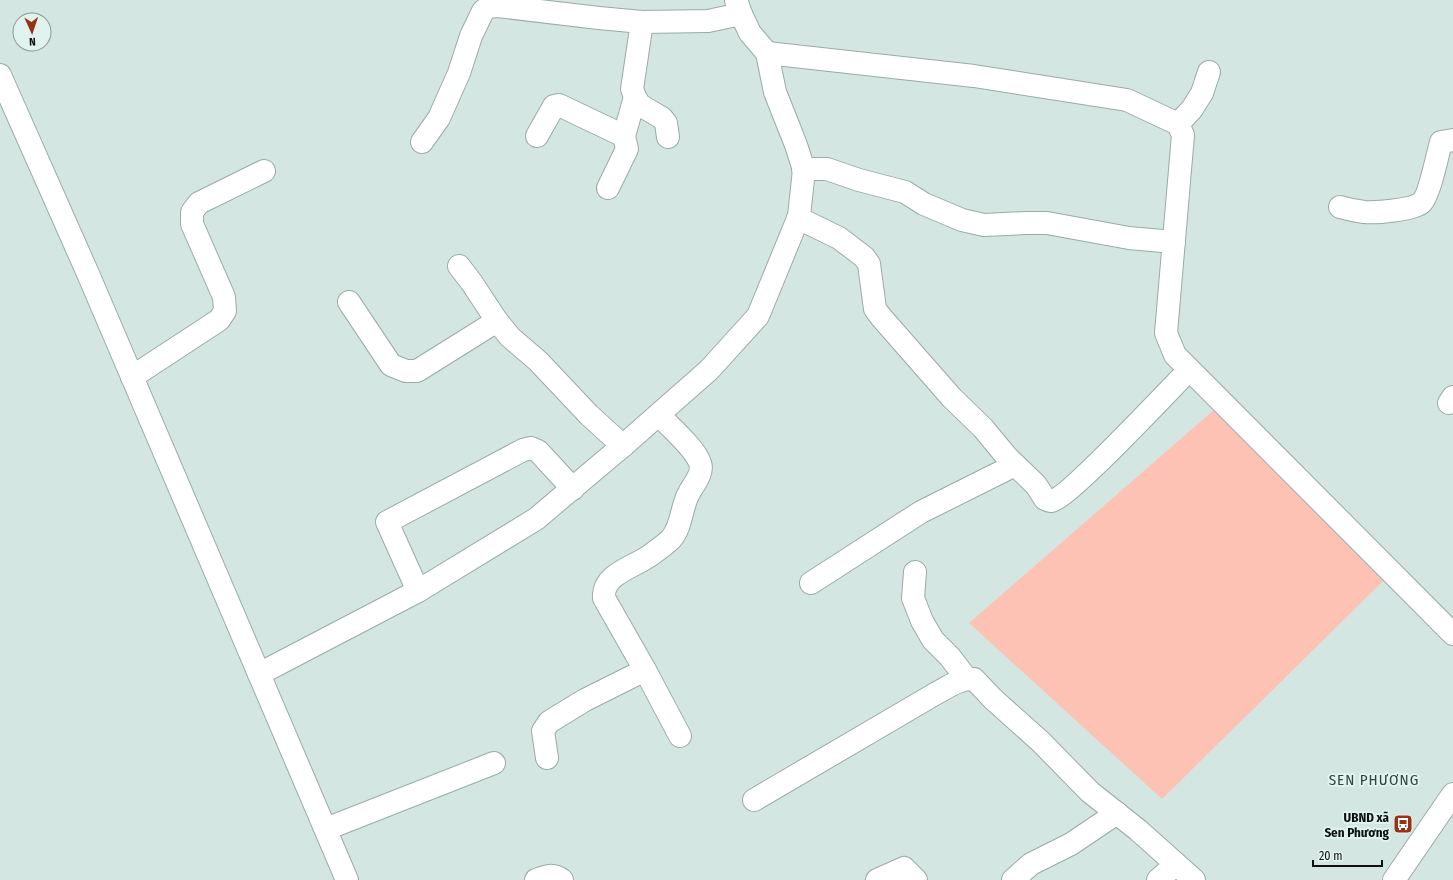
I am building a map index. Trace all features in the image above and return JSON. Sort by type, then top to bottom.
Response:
[{"type":"street","points":[[259,674],[418,591],[536,519],[623,446],[709,370],[758,316],[798,218],[803,169],[796,145],[775,92],[767,53],[750,33],[738,7],[708,21],[642,22],[497,6],[488,8],[483,11],[471,36],[460,73],[439,118],[422,142]]},
{"type":"street","points":[[642,22],[632,89],[634,97],[640,105],[662,118],[666,123],[668,137]]},
{"type":"street","points":[[767,53],[974,76],[1126,100],[1178,124],[1183,135],[1166,332],[1175,355],[1453,634]]},
{"type":"street","points":[[1178,124],[1192,109],[1202,94],[1209,72]]},
{"type":"street","points":[[0,75],[132,377],[347,880]]},
{"type":"street","points":[[608,188],[627,149],[624,136],[634,97]]},
{"type":"street","points":[[537,136],[554,106],[559,105],[624,136]]},
{"type":"street","points":[[1340,207],[1364,212],[1384,212],[1407,208],[1421,203],[1426,195],[1441,142],[1453,140]]},
{"type":"street","points":[[803,169],[827,169],[859,180],[905,192],[924,204],[962,220],[984,225],[1047,223],[1129,238],[1174,242]]},
{"type":"street","points":[[132,377],[219,320],[225,311],[224,297],[192,224],[192,212],[199,202],[264,171]]},
{"type":"street","points":[[798,218],[839,238],[864,257],[869,264],[875,309],[881,318],[952,398],[983,428],[1036,485],[1045,499],[1051,501],[1058,498],[1072,487],[1134,428],[1189,370]]},
{"type":"street","points":[[460,266],[497,321],[510,337],[538,361],[589,415],[623,446]]},
{"type":"street","points":[[349,302],[391,366],[406,371],[417,371],[497,321]]},
{"type":"street","points":[[659,415],[697,456],[701,465],[701,471],[688,495],[678,526],[672,538],[651,555],[617,574],[607,583],[604,598],[680,736]]},
{"type":"street","points":[[418,591],[387,522],[523,450],[531,448],[538,451],[572,489]]},
{"type":"street","points":[[811,583],[921,512],[1016,464]]},
{"type":"street","points":[[915,572],[913,598],[922,621],[933,640],[950,657],[966,678]]},
{"type":"street","points":[[547,758],[543,731],[549,722],[585,700],[645,670]]},
{"type":"street","points":[[754,800],[958,681],[966,678],[974,678],[993,699],[1041,742],[1090,792],[1117,813],[1194,880]]},
{"type":"street","points":[[326,829],[494,763]]},
{"type":"street","points":[[1394,880],[1453,794]]},
{"type":"street","points":[[1013,880],[1031,864],[1071,844],[1117,813]]},
{"type":"street","points":[[1158,880],[1176,864]]},
{"type":"street","points":[[877,880],[904,868],[916,880]]},
{"type":"street","points":[[536,880],[544,876],[555,875],[562,880]]},
{"type":"shaded area","points":[[1214,410],[1383,581],[1162,799],[969,623]]},
{"type":"place","name":"UBND xã Sen Phương","points":[[1403,824]]},
{"type":"district","name":"SEN PHƯƠNG","points":[[1374,780]]}]
